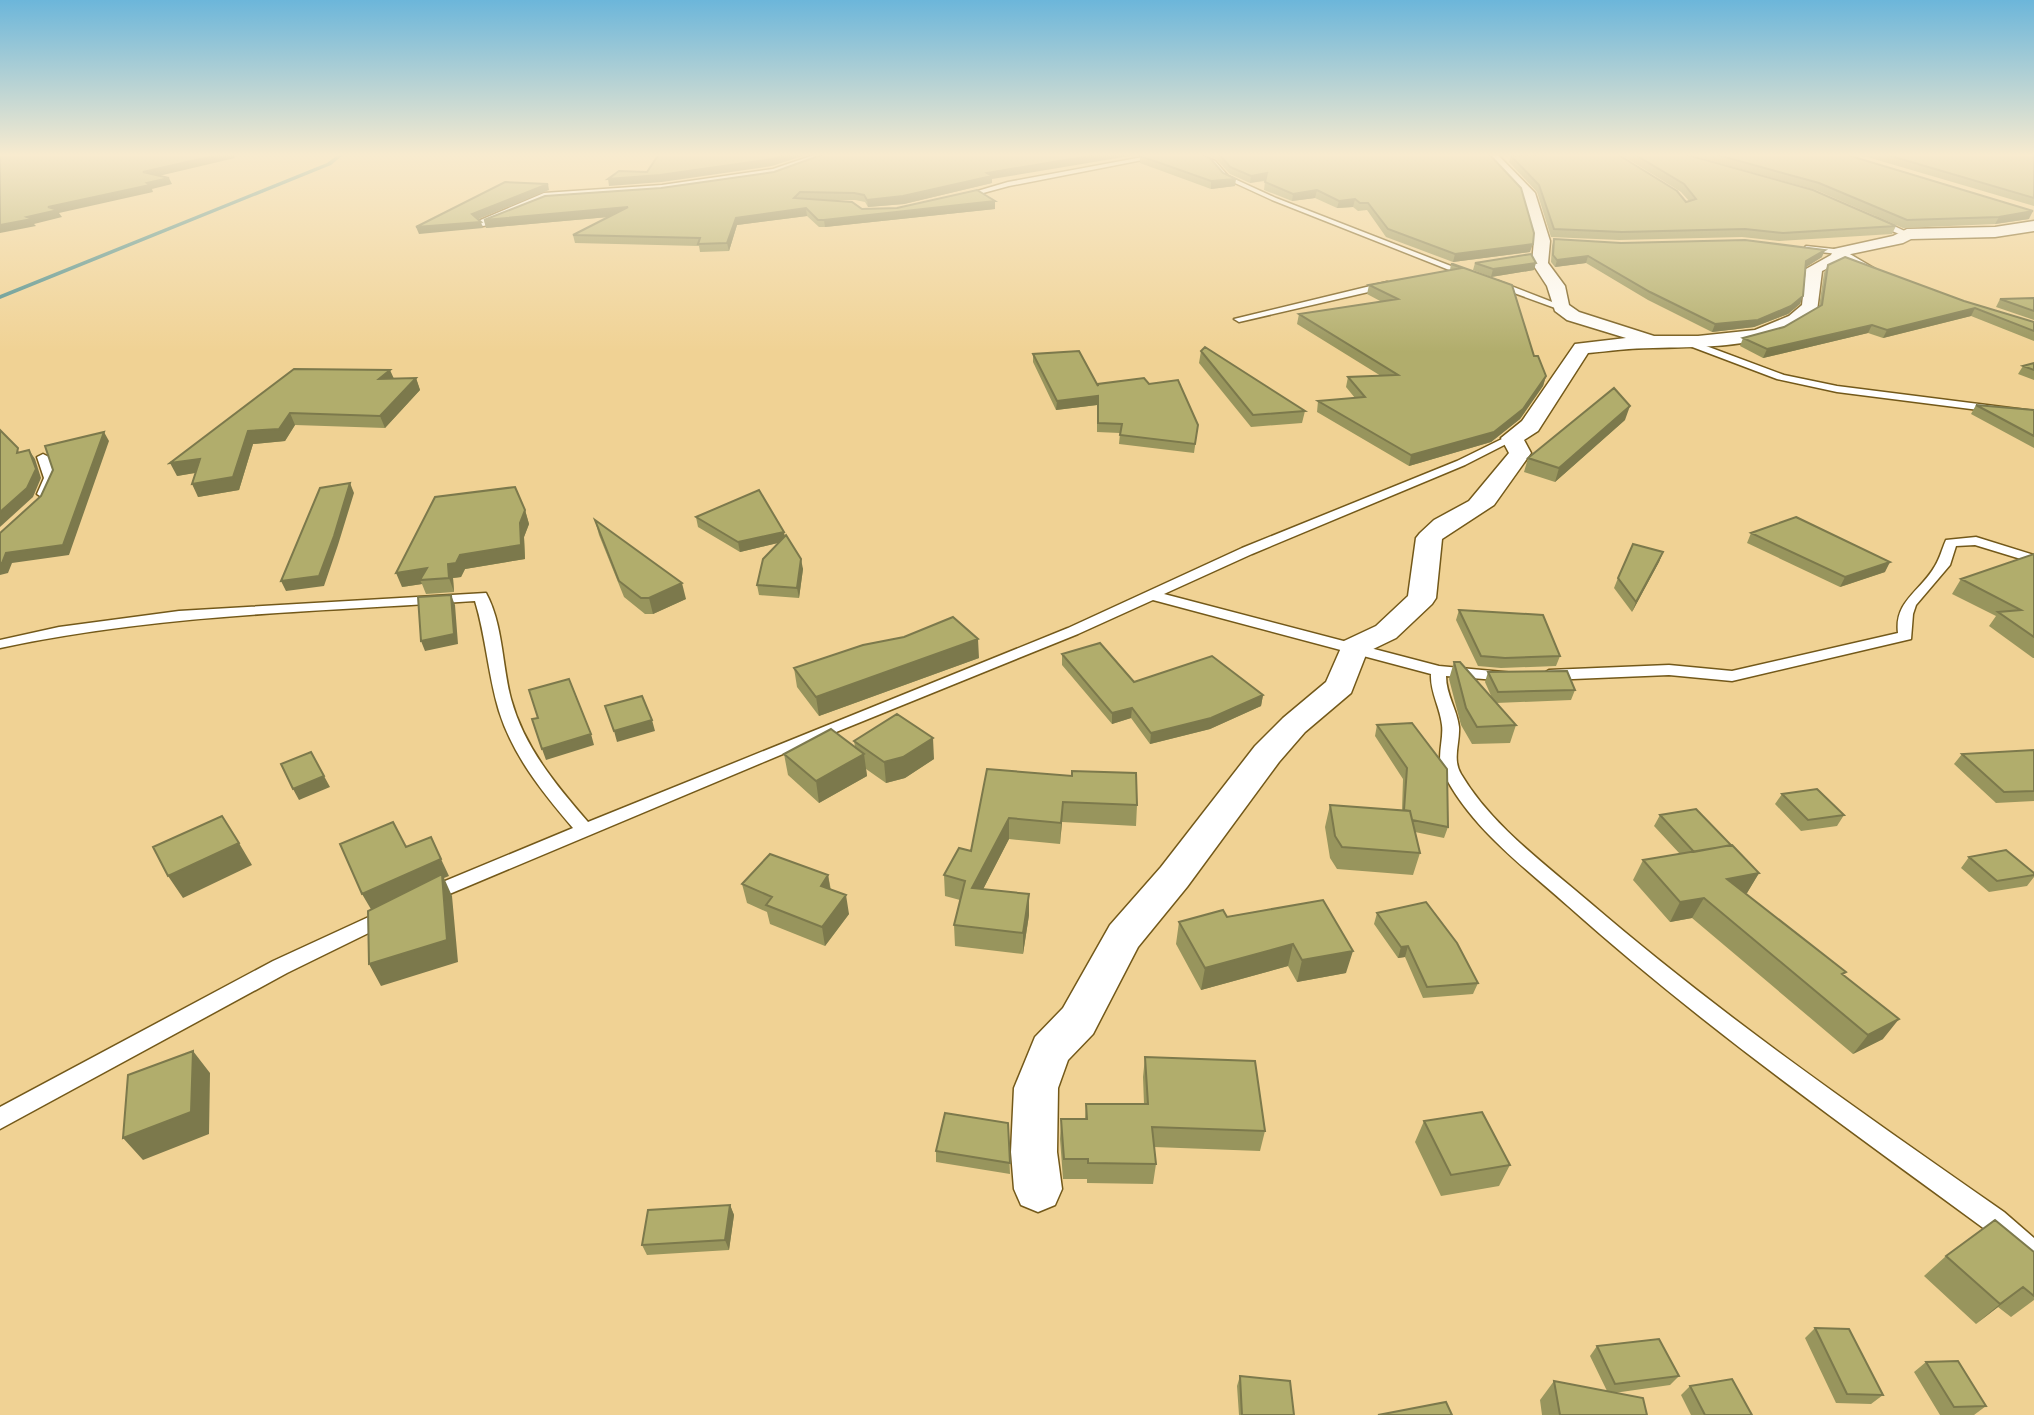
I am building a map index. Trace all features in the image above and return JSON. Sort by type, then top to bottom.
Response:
[{"type":"street","points":[[483,222],[488,220]]},
{"type":"street","points":[[1535,220],[1542,248],[1540,263],[1556,286],[1561,307],[1573,316],[1657,342]]},
{"type":"street","points":[[1038,1189],[1034,1152],[1037,1088],[1050,1050],[1078,1021],[1124,936],[1174,877],[1267,754],[1294,725],[1340,686],[1354,647],[1386,632],[1422,598],[1429,538],[1434,530],[1469,513],[1487,498],[1520,453],[1512,438],[1530,426],[1582,348],[1744,338],[1780,329],[1798,319],[1811,307],[1814,269],[1838,258],[1840,252],[1898,240],[1906,234],[1995,232],[2023,220]]},
{"type":"lane","points":[[1328,220],[1561,307]]},
{"type":"lane","points":[[1874,220],[1906,234]]},
{"type":"lane","points":[[1794,247],[1840,252],[1880,273]]},
{"type":"lane","points":[[1431,274],[1472,264]]},
{"type":"lane","points":[[1239,319],[1400,281]]},
{"type":"lane","points":[[1690,343],[1781,377],[1837,389],[2034,414]]},
{"type":"lane","points":[[0,1119],[280,967],[403,908],[583,829],[1073,631],[1247,551],[1461,463],[1512,438]]},
{"type":"lane","points":[[30,510],[40,501],[50,478],[43,457]]},
{"type":"lane","points":[[1151,595],[1440,671],[1532,675],[1669,670],[1732,676],[1906,636],[1903,623],[1905,609],[1942,566],[1951,543],[1976,541],[2034,559]]},
{"type":"lane","points":[[0,644],[134,620],[267,607],[413,603],[481,596],[492,629],[495,657],[512,724],[545,783],[583,829]]},
{"type":"lane","points":[[1440,671],[1437,688],[1451,731],[1447,751],[1450,770],[1465,794],[1535,866],[1637,958],[1995,1221],[2034,1254]]},
{"type":"building","points":[[0,220],[26,220],[0,225]]},
{"type":"building","points":[[430,220],[481,222],[416,227]]},
{"type":"building","points":[[602,220],[735,220],[727,243],[698,244],[700,238],[573,235]]},
{"type":"building","points":[[1381,220],[1530,220],[1534,233],[1533,244],[1455,254],[1388,229]]},
{"type":"building","points":[[1551,220],[1882,220],[1896,226],[1783,233],[1745,229],[1622,232],[1554,229]]},
{"type":"building","points":[[1554,239],[1621,243],[1745,240],[1825,250],[1806,261],[1803,296],[1791,306],[1758,320],[1715,324],[1650,292],[1588,256],[1557,260],[1553,255]]},
{"type":"building","points":[[1531,254],[1536,263],[1493,269],[1475,263]]},
{"type":"building","points":[[1845,257],[1964,301],[2034,322],[2034,331],[1975,308],[1887,330],[1872,325],[1767,349],[1743,338],[1784,327],[1822,305],[1828,265]]},
{"type":"building","points":[[1451,264],[1512,285],[1534,356],[1538,356],[1546,376],[1523,409],[1494,432],[1411,455],[1318,401],[1365,397],[1348,377],[1398,375],[1299,314],[1398,299],[1369,285],[1462,268]]},
{"type":"building","points":[[2034,298],[2034,311],[2000,299]]},
{"type":"building","points":[[1205,347],[1305,411],[1253,415],[1201,351]]},
{"type":"building","points":[[1079,351],[1098,386],[1144,378],[1149,384],[1178,380],[1198,425],[1195,444],[1120,435],[1122,424],[1098,423],[1098,396],[1057,401],[1033,354]]},
{"type":"building","points":[[2034,363],[2034,370],[2023,366]]},
{"type":"building","points":[[294,369],[390,370],[379,379],[416,378],[380,416],[290,413],[279,429],[248,431],[233,477],[192,484],[200,459],[170,463]]},
{"type":"building","points":[[1614,388],[1630,406],[1559,468],[1528,458]]},
{"type":"building","points":[[1976,405],[2034,410],[2034,436]]},
{"type":"building","points":[[0,430],[18,448],[17,453],[29,450],[36,469],[27,488],[0,512]]},
{"type":"building","points":[[104,432],[63,545],[6,553],[0,563],[0,533],[41,496],[53,470],[45,446]]},
{"type":"building","points":[[350,483],[319,576],[281,581],[320,488]]},
{"type":"building","points":[[515,487],[525,510],[520,523],[521,545],[460,555],[456,563],[448,564],[449,578],[420,580],[427,568],[396,573],[435,497]]},
{"type":"building","points":[[759,490],[784,532],[738,542],[696,517]]},
{"type":"building","points":[[1796,517],[1890,562],[1845,577],[1751,533]]},
{"type":"building","points":[[595,520],[682,583],[649,598],[641,598],[619,581]]},
{"type":"building","points":[[786,535],[801,559],[797,588],[757,585],[763,559]]},
{"type":"building","points":[[1633,544],[1663,552],[1636,602],[1618,578]]},
{"type":"building","points":[[2034,554],[2034,637],[1998,612],[2021,610],[1961,579]]},
{"type":"building","points":[[451,595],[454,634],[421,641],[418,597]]},
{"type":"building","points":[[1459,610],[1543,615],[1560,656],[1481,656]]},
{"type":"building","points":[[953,617],[978,639],[816,697],[794,668],[863,645],[904,637]]},
{"type":"building","points":[[1100,643],[1134,682],[1212,656],[1263,695],[1211,718],[1151,733],[1132,708],[1112,713],[1062,654]]},
{"type":"building","points":[[1454,662],[1460,662],[1516,725],[1477,727],[1466,708]]},
{"type":"building","points":[[1567,671],[1575,690],[1498,692],[1488,672]]},
{"type":"building","points":[[569,679],[591,734],[542,749],[532,719],[538,718],[529,690]]},
{"type":"building","points":[[642,696],[652,720],[614,731],[605,706]]},
{"type":"building","points":[[897,714],[933,738],[903,757],[884,762],[854,741]]},
{"type":"building","points":[[1412,723],[1447,769],[1448,827],[1412,820],[1410,811],[1404,810],[1407,768],[1377,725]]},
{"type":"building","points":[[831,729],[864,754],[816,781],[784,754]]},
{"type":"building","points":[[2034,750],[2034,791],[2004,792],[1962,754]]},
{"type":"building","points":[[311,752],[324,776],[293,789],[281,764]]},
{"type":"building","points":[[987,769],[1072,776],[1072,771],[1136,773],[1137,805],[1063,802],[1061,823],[1009,818],[972,888],[1029,894],[1023,933],[954,925],[965,881],[944,875],[959,848],[971,851]]},
{"type":"building","points":[[1817,789],[1844,815],[1808,820],[1782,794]]},
{"type":"building","points":[[1330,805],[1410,811],[1420,853],[1342,847],[1335,836]]},
{"type":"building","points":[[1696,809],[1731,845],[1694,852],[1660,815]]},
{"type":"building","points":[[222,816],[239,843],[168,876],[153,847]]},
{"type":"building","points":[[393,822],[406,847],[431,837],[441,859],[362,894],[340,844]]},
{"type":"building","points":[[1732,845],[1759,873],[1727,879],[1846,972],[1842,974],[1899,1019],[1868,1035],[1704,898],[1680,902],[1643,860]]},
{"type":"building","points":[[2006,850],[2034,875],[1997,881],[1969,857]]},
{"type":"building","points":[[770,854],[828,875],[821,886],[846,895],[822,927],[766,905],[772,897],[742,884]]},
{"type":"building","points":[[442,874],[447,940],[369,964],[368,911]]},
{"type":"building","points":[[1323,900],[1353,951],[1302,960],[1293,944],[1205,968],[1179,922],[1223,910],[1227,917]]},
{"type":"building","points":[[1426,902],[1457,943],[1478,983],[1427,987],[1408,946],[1401,947],[1377,913]]},
{"type":"building","points":[[193,1051],[191,1112],[123,1138],[128,1075]]},
{"type":"building","points":[[1145,1057],[1255,1061],[1265,1131],[1152,1127],[1156,1164],[1088,1163],[1088,1159],[1064,1159],[1061,1119],[1087,1119],[1086,1104],[1148,1104]]},
{"type":"building","points":[[1482,1112],[1510,1165],[1451,1175],[1424,1121]]},
{"type":"building","points":[[945,1113],[1008,1123],[1010,1163],[936,1151]]},
{"type":"building","points":[[730,1205],[725,1240],[642,1245],[648,1210]]},
{"type":"building","points":[[1995,1220],[2034,1252],[2034,1296],[2023,1287],[2000,1304],[1946,1256]]},
{"type":"building","points":[[1815,1328],[1849,1329],[1883,1395],[1847,1394]]},
{"type":"building","points":[[1659,1339],[1679,1376],[1615,1384],[1597,1346]]},
{"type":"building","points":[[1958,1361],[1986,1406],[1954,1407],[1926,1362]]},
{"type":"building","points":[[1240,1376],[1290,1381],[1294,1415],[1242,1415]]},
{"type":"building","points":[[1732,1379],[1752,1415],[1705,1415],[1690,1386]]},
{"type":"building","points":[[1554,1381],[1643,1398],[1647,1415],[1560,1415]]},
{"type":"building","points":[[1446,1402],[1452,1415],[1378,1415]]},
{"type":"waterway","points":[[0,297],[190,220]]}]
